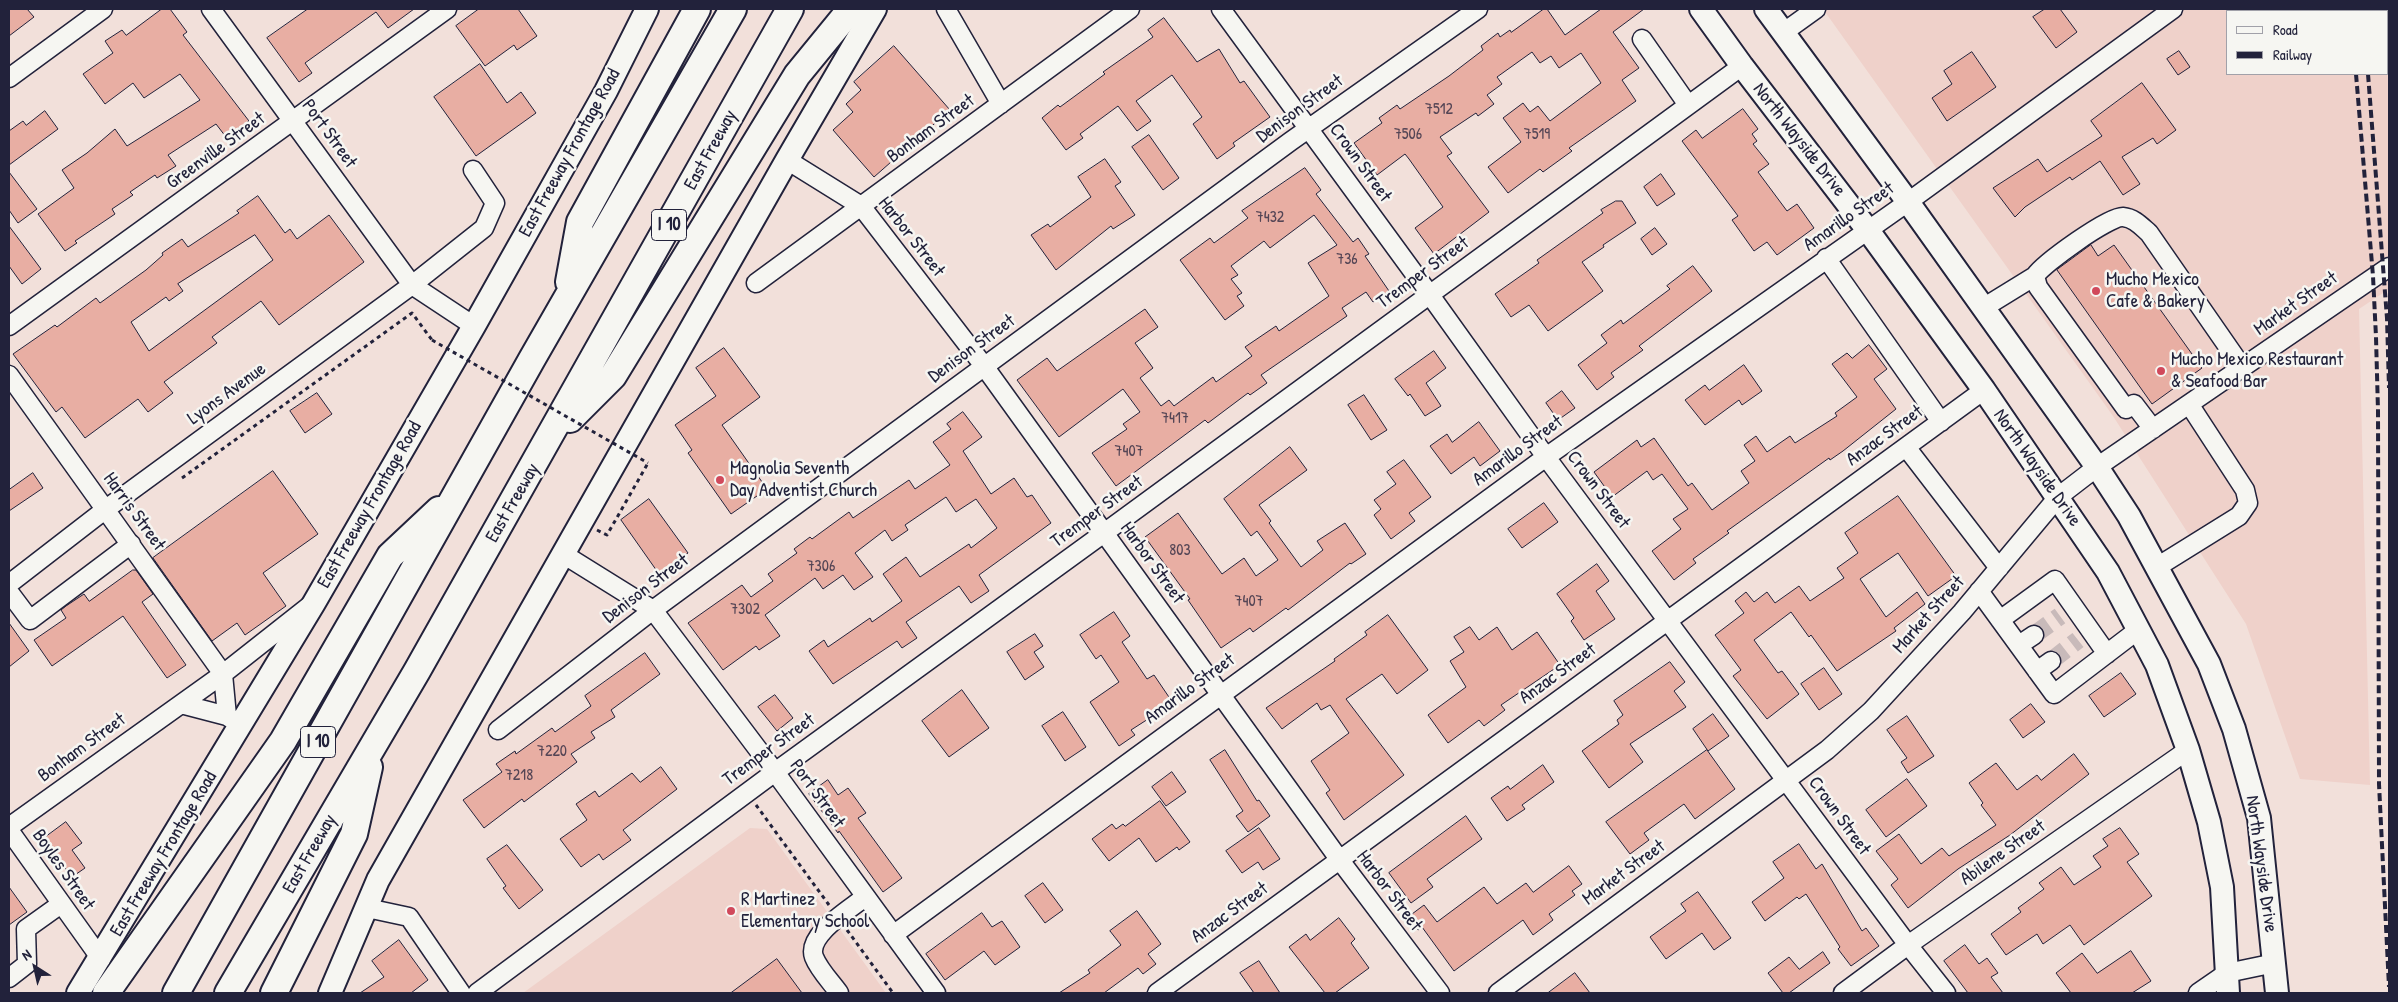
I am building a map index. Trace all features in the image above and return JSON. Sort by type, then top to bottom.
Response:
[{"type":"highway","points":[[566,301],[580,222],[697,9]]},
{"type":"highway","name":"I 10","points":[[176,993],[733,9]]},
{"type":"highway","name":"East Freeway","points":[[228,993],[375,744],[548,441],[790,9]]},
{"type":"highway","points":[[548,441],[613,376],[797,75],[851,9]]},
{"type":"highway","points":[[106,993],[282,741],[390,556],[459,491]]},
{"type":"highway","points":[[274,993],[354,834],[375,744]]},
{"type":"main road","name":"East Freeway Frontage Road","points":[[78,993],[101,959],[234,720],[314,603],[606,92],[647,9]]},
{"type":"main road","points":[[330,993],[378,880],[438,772],[570,559],[787,160],[875,9]]},
{"type":"main road","name":"North Wayside Drive","points":[[1701,9],[1742,66],[1867,229],[1984,390],[2108,572],[2157,666],[2188,750],[2209,822],[2222,886],[2228,983]]},
{"type":"main road","name":"North Wayside Drive","points":[[1766,9],[1908,202],[2097,468],[2129,516],[2209,664],[2234,729],[2258,818],[2277,993]]},
{"type":"street","points":[[9,78],[104,9]]},
{"type":"street","name":"Port Street","points":[[211,9],[412,284]]},
{"type":"street","name":"Greenville Street","points":[[9,326],[447,9]]},
{"type":"street","points":[[946,9],[1001,104]]},
{"type":"street","name":"Bonham Street","points":[[756,283],[1130,9]]},
{"type":"street","name":"Crown Street","points":[[1221,9],[1430,294],[1546,457],[1625,561],[1666,621],[1946,993]]},
{"type":"street","name":"Denison Street","points":[[498,730],[653,610],[984,366],[1309,128],[1478,9]]},
{"type":"street","points":[[1784,32],[1816,9]]},
{"type":"street","name":"Amarillo Street","points":[[893,935],[1221,693],[1546,457],[1867,229],[1908,202],[2173,9]]},
{"type":"street","points":[[1642,39],[1688,105]]},
{"type":"street","name":"Tremper Street","points":[[477,993],[746,793],[1104,534],[1742,66]]},
{"type":"street","name":"Harbor Street","points":[[787,160],[861,206],[984,366],[1339,859],[1440,993]]},
{"type":"street","name":"Lyons Avenue","points":[[9,584],[106,509],[412,284],[484,228],[494,203],[472,170]]},
{"type":"street","points":[[1983,308],[2035,276],[2041,268],[2056,256],[2117,218],[2131,218],[2149,233],[2242,367]]},
{"type":"street","points":[[1826,258],[1941,422]]},
{"type":"street","name":"Market Street","points":[[1498,993],[1827,750],[1870,711],[1979,591],[2058,498],[2097,468],[2389,267]]},
{"type":"street","points":[[2035,276],[2038,287],[2126,409],[2134,404],[2153,429]]},
{"type":"street","points":[[412,284],[474,326]]},
{"type":"street","name":"Harris Street","points":[[9,375],[223,674]]},
{"type":"street","name":"Anzac Street","points":[[1158,993],[1339,859],[1984,390]]},
{"type":"street","points":[[2157,567],[2239,516],[2248,503],[2245,490],[2189,404]]},
{"type":"street","points":[[1906,447],[1999,568]]},
{"type":"street","points":[[9,592],[30,620],[131,544]]},
{"type":"street","name":"Port Street","points":[[570,559],[653,610],[775,772],[864,897],[936,993]]},
{"type":"street","points":[[2000,620],[2055,580],[2067,611],[2085,636],[2107,654]]},
{"type":"street","points":[[1979,591],[2019,646],[2044,666],[2054,694],[2138,630]]},
{"type":"street","name":"Bonham Street","points":[[9,829],[223,674],[314,603]]},
{"type":"street","points":[[2019,646],[2034,635]]},
{"type":"street","points":[[223,674],[234,720]]},
{"type":"street","points":[[181,704],[234,720]]},
{"type":"street","name":"Abilene Street","points":[[1843,993],[1908,945],[2188,750]]},
{"type":"street","name":"Boyles Street","points":[[9,829],[101,959]]},
{"type":"street","points":[[839,993],[814,958],[813,945],[820,933],[864,897]]},
{"type":"street","points":[[9,978],[27,964],[26,930],[61,904]]},
{"type":"street","points":[[366,908],[409,918],[461,993]]},
{"type":"street","points":[[2198,993],[2228,983],[2275,963]]},
{"type":"path","points":[[181,478],[412,313],[432,340],[648,463],[607,536],[598,530],[570,559]]},
{"type":"path","points":[[746,793],[893,993]]},
{"type":"shaded area","points":[[1823,9],[2389,9],[2389,289],[2359,309],[2370,785],[2300,779],[2246,624],[2113,416]]},
{"type":"shaded area","name":"R Martinez Elementary School","points":[[750,828],[767,829],[886,993],[523,993]]},
{"type":"building","points":[[9,9],[27,9],[34,17],[9,36]]},
{"type":"building","points":[[162,9],[170,9],[187,32],[183,35],[249,121],[226,137],[216,124],[168,155],[176,166],[157,178],[155,175],[130,192],[133,195],[112,209],[115,214],[75,241],[77,243],[65,251],[38,214],[74,188],[62,170],[87,153],[115,129],[127,146],[200,100],[180,74],[144,98],[133,83],[105,104],[83,74],[113,53],[105,41],[122,30],[126,35]]},
{"type":"building","points":[[308,9],[414,9],[388,28],[376,12],[305,63],[312,73],[299,82],[267,38]]},
{"type":"building","points":[[479,9],[518,9],[537,36],[517,50],[514,45],[485,66],[456,26]]},
{"type":"building","points":[[1544,9],[1547,9],[1565,35],[1601,9],[1644,9],[1613,32],[1639,68],[1622,80],[1636,101],[1569,148],[1572,151],[1543,172],[1540,169],[1508,193],[1488,167],[1521,142],[1503,118],[1523,103],[1530,112],[1538,106],[1550,121],[1601,83],[1581,53],[1559,68],[1551,56],[1540,63],[1532,52],[1497,77],[1502,84],[1487,95],[1494,104],[1478,116],[1476,113],[1440,137],[1452,153],[1447,156],[1489,212],[1434,254],[1415,228],[1443,207],[1409,159],[1405,154],[1377,175],[1354,143],[1382,123],[1379,118],[1397,105],[1400,109],[1449,76],[1483,50],[1481,46],[1498,33],[1500,37],[1510,30],[1511,32]]},
{"type":"building","points":[[2045,9],[2060,9],[2077,32],[2056,48],[2033,17]]},
{"type":"building","points":[[1164,18],[1197,62],[1219,49],[1240,83],[1244,81],[1270,117],[1233,143],[1235,146],[1217,159],[1193,124],[1202,117],[1172,75],[1136,101],[1151,121],[1137,131],[1118,106],[1080,134],[1083,138],[1066,150],[1042,118],[1058,105],[1060,107],[1105,74],[1103,72],[1153,37],[1148,30]]},
{"type":"building","points":[[894,46],[950,110],[874,177],[833,130],[853,112],[846,104],[861,90],[854,82]]},
{"type":"building","points":[[2179,51],[2190,67],[2178,75],[2167,59]]},
{"type":"building","points":[[1972,52],[1996,87],[1947,121],[1932,98],[1952,84],[1944,71]]},
{"type":"building","points":[[480,64],[507,103],[521,92],[536,113],[476,156],[434,97]]},
{"type":"building","points":[[2142,83],[2176,130],[2157,144],[2153,138],[2122,157],[2140,184],[2123,195],[2100,161],[2072,180],[2070,177],[2025,207],[2015,217],[1993,188],[2038,159],[2047,172],[2102,136],[2091,121]]},
{"type":"building","points":[[1743,109],[1758,129],[1752,134],[1757,141],[1753,144],[1769,164],[1758,172],[1787,211],[1797,204],[1814,228],[1777,255],[1767,242],[1754,251],[1732,220],[1738,216],[1682,141],[1696,130],[1702,138]]},
{"type":"building","points":[[45,111],[58,129],[9,165],[9,131],[23,121],[26,125]]},
{"type":"building","points":[[1149,135],[1179,178],[1163,190],[1132,147]]},
{"type":"building","points":[[1105,159],[1121,182],[1115,186],[1135,215],[1113,229],[1111,226],[1056,270],[1031,235],[1048,224],[1050,227],[1091,197],[1078,177]]},
{"type":"building","points":[[1305,168],[1321,190],[1316,194],[1353,242],[1358,238],[1369,254],[1365,256],[1389,291],[1373,302],[1366,292],[1342,308],[1347,316],[1261,375],[1267,383],[1250,395],[1248,393],[1208,423],[1205,420],[1116,486],[1092,453],[1127,429],[1123,424],[1140,412],[1123,389],[1059,437],[1017,380],[1047,358],[1057,371],[1145,309],[1158,327],[1135,343],[1153,368],[1140,378],[1161,406],[1169,400],[1174,406],[1213,377],[1216,382],[1252,356],[1245,347],[1276,326],[1279,331],[1329,296],[1308,263],[1337,245],[1314,215],[1270,248],[1264,241],[1231,266],[1238,275],[1231,279],[1242,293],[1237,296],[1244,306],[1225,320],[1180,260],[1210,238],[1214,243],[1248,218],[1242,211]]},
{"type":"building","points":[[9,172],[37,209],[18,223],[9,210]]},
{"type":"building","points":[[1661,174],[1675,194],[1657,206],[1644,187]]},
{"type":"building","points":[[258,196],[285,233],[290,229],[297,239],[329,215],[364,262],[279,325],[261,301],[212,337],[217,343],[164,382],[173,393],[148,412],[138,399],[85,438],[62,407],[56,412],[13,354],[55,325],[57,327],[96,298],[100,303],[146,270],[163,255],[162,253],[182,239],[188,247],[239,213],[237,211]],"holes":[[[255,235],[273,260],[149,351],[131,322],[166,297],[169,301],[183,291],[178,284]]]},
{"type":"building","points":[[1616,201],[1622,201],[1636,223],[1582,262],[1603,291],[1548,331],[1529,305],[1511,317],[1495,294],[1539,263],[1537,260],[1603,213],[1601,210]]},
{"type":"building","points":[[9,226],[41,269],[22,284],[9,266]]},
{"type":"building","points":[[1655,228],[1667,244],[1652,255],[1641,239]]},
{"type":"building","points":[[2091,245],[2098,256],[2114,245],[2202,368],[2152,404],[2057,270]]},
{"type":"building","points":[[1693,266],[1712,291],[1639,346],[1643,350],[1611,373],[1614,377],[1597,390],[1578,365],[1607,343],[1601,335],[1621,320],[1623,324],[1670,289],[1667,286]]},
{"type":"building","points":[[1869,345],[1887,369],[1874,379],[1896,409],[1843,451],[1830,460],[1829,458],[1727,531],[1729,533],[1693,559],[1696,563],[1674,580],[1652,551],[1681,529],[1673,519],[1688,509],[1662,474],[1653,480],[1647,471],[1612,497],[1594,472],[1637,440],[1641,447],[1654,438],[1688,486],[1692,483],[1712,510],[1749,483],[1741,471],[1755,461],[1744,445],[1756,436],[1767,452],[1790,436],[1795,443],[1837,416],[1835,413],[1857,397],[1832,364],[1847,353],[1852,358]]},
{"type":"building","points":[[724,348],[760,397],[722,425],[767,489],[731,514],[688,453],[692,450],[675,425],[716,396],[696,368]]},
{"type":"building","points":[[1434,351],[1446,368],[1426,383],[1441,406],[1425,416],[1410,394],[1408,396],[1395,379]]},
{"type":"building","points":[[1744,365],[1762,391],[1742,405],[1739,400],[1705,425],[1685,400],[1705,385],[1709,390]]},
{"type":"building","points":[[1562,391],[1575,408],[1558,420],[1546,403]]},
{"type":"building","points":[[317,393],[332,414],[305,433],[290,411]]},
{"type":"building","points":[[1364,395],[1387,430],[1371,440],[1348,405]]},
{"type":"building","points":[[963,412],[982,437],[963,451],[991,494],[1014,478],[1027,497],[1032,495],[1051,523],[979,575],[989,591],[971,603],[959,586],[906,622],[917,638],[902,648],[897,641],[833,684],[809,651],[824,640],[828,647],[870,618],[872,622],[902,601],[883,574],[906,557],[920,577],[969,544],[971,548],[997,528],[976,499],[956,512],[946,497],[905,525],[908,530],[892,541],[885,530],[855,553],[873,577],[854,590],[843,575],[823,589],[815,578],[765,615],[780,636],[759,650],[756,646],[723,670],[688,623],[742,585],[751,597],[773,581],[768,574],[797,553],[794,549],[810,537],[812,539],[849,512],[853,518],[909,480],[915,489],[950,465],[933,442],[951,429],[947,424]]},
{"type":"building","points":[[1479,422],[1500,451],[1480,466],[1474,457],[1451,474],[1430,446],[1447,434],[1452,442]]},
{"type":"building","points":[[1290,447],[1307,470],[1259,505],[1271,521],[1269,523],[1301,567],[1323,550],[1317,541],[1345,523],[1366,554],[1350,563],[1288,610],[1286,608],[1253,632],[1250,628],[1221,648],[1188,600],[1190,599],[1145,537],[1178,513],[1222,574],[1244,558],[1256,576],[1278,560],[1257,531],[1251,536],[1224,499]]},
{"type":"building","points":[[1404,460],[1431,497],[1409,513],[1415,521],[1391,539],[1374,515],[1381,509],[1374,500],[1396,484],[1387,472]]},
{"type":"building","points":[[273,471],[318,534],[263,573],[286,606],[245,635],[237,623],[212,641],[153,558]]},
{"type":"building","points":[[33,473],[43,488],[9,511],[9,490]]},
{"type":"building","points":[[1898,496],[1956,576],[1928,596],[1898,553],[1860,579],[1886,617],[1917,592],[1925,604],[1894,628],[1896,631],[1837,671],[1811,635],[1809,637],[1791,612],[1754,640],[1778,673],[1782,671],[1799,694],[1767,719],[1733,676],[1741,670],[1715,635],[1744,613],[1735,601],[1746,592],[1754,602],[1767,592],[1775,603],[1799,586],[1810,601],[1844,578],[1837,568],[1858,553],[1845,533]]},
{"type":"building","points":[[649,499],[688,553],[659,574],[621,520]]},
{"type":"building","points":[[1544,503],[1558,522],[1522,548],[1508,529]]},
{"type":"building","points":[[1597,564],[1609,581],[1596,591],[1615,619],[1584,640],[1571,621],[1574,618],[1557,594]]},
{"type":"building","points":[[133,570],[136,570],[153,594],[142,602],[186,665],[167,678],[123,616],[52,666],[34,640],[66,618],[61,610],[66,606],[84,594],[89,601]]},
{"type":"building","points":[[1114,612],[1130,636],[1122,642],[1147,679],[1154,675],[1173,703],[1131,730],[1135,735],[1119,746],[1090,702],[1119,682],[1101,655],[1096,659],[1080,635]]},
{"type":"building","points":[[1388,615],[1428,670],[1397,694],[1382,674],[1346,699],[1404,775],[1344,820],[1326,793],[1330,790],[1311,761],[1349,733],[1330,705],[1321,710],[1317,703],[1282,729],[1266,708],[1335,661],[1334,659],[1367,635],[1365,632]]},
{"type":"building","points":[[9,623],[29,651],[9,667]]},
{"type":"building","points":[[1470,627],[1479,640],[1497,627],[1512,650],[1537,632],[1560,665],[1501,705],[1505,710],[1484,726],[1479,720],[1448,743],[1428,715],[1466,687],[1450,661],[1464,652],[1454,637]]},
{"type":"building","points":[[1035,634],[1043,646],[1034,652],[1044,667],[1025,680],[1007,652]]},
{"type":"building","points":[[645,653],[660,674],[611,710],[615,717],[591,732],[595,738],[571,754],[577,762],[524,802],[522,799],[484,828],[463,800],[502,772],[496,764],[515,751],[516,754],[552,728],[555,732],[591,706],[585,696]]},
{"type":"building","points":[[1670,662],[1685,682],[1674,691],[1686,707],[1630,744],[1643,762],[1609,788],[1582,751],[1619,724],[1617,720],[1623,715],[1614,701]]},
{"type":"building","points":[[1824,668],[1842,694],[1819,710],[1801,684]]},
{"type":"building","points":[[2121,673],[2136,694],[2104,717],[2089,696]]},
{"type":"building","points":[[962,690],[989,728],[949,757],[922,721]]},
{"type":"building","points":[[775,695],[793,718],[777,731],[758,707]]},
{"type":"building","points":[[2031,704],[2045,722],[2023,738],[2010,720]]},
{"type":"building","points":[[1063,712],[1086,747],[1065,761],[1042,726]]},
{"type":"building","points":[[1713,714],[1729,736],[1708,751],[1693,729]]},
{"type":"building","points":[[1907,716],[1934,756],[1908,773],[1901,762],[1907,758],[1887,730]]},
{"type":"building","points":[[1225,750],[1257,801],[1259,800],[1270,816],[1248,832],[1236,816],[1243,811],[1210,760]]},
{"type":"building","points":[[1707,750],[1735,789],[1695,819],[1684,804],[1644,833],[1649,840],[1630,854],[1606,822]]},
{"type":"building","points":[[2074,754],[2089,774],[2010,835],[1958,869],[1908,908],[1891,885],[1898,879],[1876,851],[1899,834],[1921,864],[1942,848],[1949,856],[1996,825],[1981,805],[1983,803],[1969,783],[1996,763],[2017,790],[2037,775],[2041,780]]},
{"type":"building","points":[[1543,765],[1554,782],[1522,805],[1525,809],[1507,821],[1491,798],[1508,786],[1510,789]]},
{"type":"building","points":[[661,767],[677,789],[623,830],[631,840],[603,860],[599,854],[581,867],[560,839],[587,820],[576,804],[595,791],[599,797],[632,773],[640,782]]},
{"type":"building","points":[[1172,772],[1186,792],[1166,806],[1152,787]]},
{"type":"building","points":[[1907,779],[1927,806],[1886,837],[1866,810]]},
{"type":"building","points":[[828,780],[838,795],[848,788],[866,813],[858,818],[902,878],[883,892],[839,831],[838,833],[809,794]]},
{"type":"building","points":[[1160,801],[1190,842],[1179,850],[1177,847],[1156,862],[1139,838],[1109,861],[1092,839],[1112,824],[1116,829],[1123,824],[1125,826]]},
{"type":"building","points":[[1466,816],[1482,839],[1427,879],[1433,887],[1411,903],[1389,873]]},
{"type":"building","points":[[66,822],[82,843],[72,850],[85,868],[72,877],[43,839]]},
{"type":"building","points":[[1259,828],[1280,859],[1263,870],[1258,862],[1242,873],[1226,851]]},
{"type":"building","points":[[2120,828],[2139,854],[2127,862],[2152,896],[2084,945],[2070,925],[2043,944],[2037,934],[2006,955],[1991,934],[2021,912],[2018,908],[2044,889],[2039,883],[2061,867],[2074,885],[2101,867],[2093,856],[2108,846],[2103,839]]},
{"type":"building","points":[[1799,844],[1816,869],[1822,864],[1862,931],[1866,928],[1879,946],[1851,966],[1838,949],[1840,947],[1806,894],[1799,899],[1797,897],[1765,921],[1752,902],[1784,878],[1773,862]]},
{"type":"building","points":[[507,845],[543,890],[519,909],[503,888],[506,886],[487,859]]},
{"type":"building","points":[[1569,866],[1582,884],[1572,891],[1575,895],[1549,914],[1553,920],[1533,935],[1523,920],[1454,971],[1422,927],[1418,930],[1408,917],[1424,905],[1437,922],[1484,887],[1497,904],[1526,883],[1533,892]]},
{"type":"building","points":[[1043,883],[1063,910],[1045,923],[1025,896]]},
{"type":"building","points":[[9,887],[27,912],[9,925]]},
{"type":"building","points":[[1698,892],[1731,938],[1714,950],[1702,933],[1666,959],[1650,937],[1686,911],[1681,904]]},
{"type":"building","points":[[1137,911],[1161,944],[1148,954],[1156,964],[1143,974],[1138,968],[1104,993],[1059,993],[1090,973],[1088,970],[1121,945],[1110,931]]},
{"type":"building","points":[[982,913],[992,927],[1002,921],[1020,947],[995,965],[984,951],[945,980],[926,954]]},
{"type":"building","points":[[1339,918],[1355,939],[1351,943],[1369,968],[1335,993],[1325,993],[1289,947],[1306,934],[1310,940]]},
{"type":"building","points":[[399,940],[428,980],[411,993],[360,993],[384,977],[372,961]]},
{"type":"building","points":[[1965,945],[1979,964],[1987,958],[1998,973],[1991,977],[2003,993],[1968,993],[1944,961]]},
{"type":"building","points":[[2131,951],[2151,981],[2132,993],[2071,993],[2056,973],[2082,953],[2097,973]]},
{"type":"building","points":[[1823,952],[1830,963],[1789,993],[1783,993],[1768,973],[1789,957],[1799,969]]},
{"type":"building","points":[[777,959],[802,993],[731,993]]},
{"type":"building","points":[[1259,961],[1280,993],[1254,993],[1240,973]]},
{"type":"building","points":[[1575,973],[1590,993],[1548,993]]},
{"type":"tunnel","points":[[2034,635],[2060,616]]},
{"type":"tunnel","points":[[2051,661],[2078,640]]},
{"type":"railway","points":[[2356,75],[2373,276],[2376,337],[2378,411],[2379,784],[2389,987]]},
{"type":"railway","points":[[2368,75],[2387,318],[2389,388]]},
{"type":"place","name":"Mucho Mexico Cafe & Bakery","points":[[2096,291]]},
{"type":"place","name":"Mucho Mexico Restaurant & Seafood Bar","points":[[2161,371]]},
{"type":"place","name":"Magnolia Seventh Day Adventist Church","points":[[720,480]]},
{"type":"place","name":"R Martinez Elementary School","points":[[731,911]]}]
